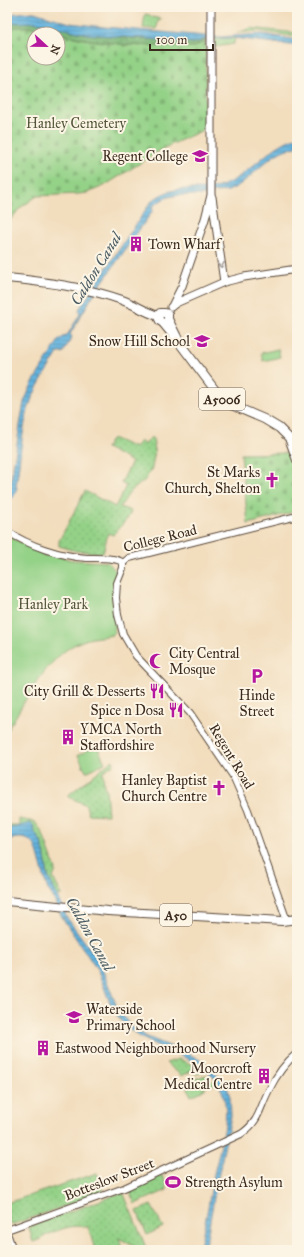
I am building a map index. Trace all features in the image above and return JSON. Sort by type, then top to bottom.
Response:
[{"type":"main road","points":[[211,7],[211,195],[224,282]]},
{"type":"main road","points":[[164,317],[172,306],[182,286],[205,219],[211,195]]},
{"type":"main road","points":[[205,219],[211,215],[215,219]]},
{"type":"main road","points":[[172,306],[224,282],[244,277],[293,269]]},
{"type":"main road","name":"A5006","points":[[7,278],[65,286],[92,292],[123,300],[164,317],[182,345],[221,398],[229,404],[273,424],[282,431],[289,438],[297,460]]},
{"type":"main road","points":[[182,286],[181,294],[188,298]]},
{"type":"main road","points":[[164,317],[180,302]]},
{"type":"main road","name":"A50","points":[[7,900],[115,911],[287,921],[297,919]]},
{"type":"main road","points":[[7,1236],[12,1250]]},
{"type":"street","name":"College Road","points":[[7,531],[32,543],[59,553],[84,557],[118,559],[123,563],[129,558],[297,516]]},
{"type":"street","name":"Regent Road","points":[[123,563],[117,583],[116,600],[118,616],[123,634],[136,656],[190,713],[233,776],[248,810],[287,921]]},
{"type":"street","name":"Botteslow Street","points":[[7,1230],[124,1188],[241,1134],[254,1122],[276,1076],[297,1053]]},
{"type":"green space","points":[[145,14],[162,19],[158,21],[157,29],[143,28]]},
{"type":"green space","points":[[36,22],[53,26],[7,28],[7,23]]},
{"type":"green space","name":"Hanley Cemetery","points":[[26,27],[26,66],[66,66],[66,36],[126,45],[194,47],[206,41],[205,129],[164,148],[104,186],[87,193],[37,196],[20,208],[7,224],[7,28]]},
{"type":"green space","points":[[251,28],[297,33],[297,37],[258,31],[237,33]]},
{"type":"green space","points":[[66,29],[87,34],[194,43],[206,39],[206,41],[194,47],[126,45],[66,35]]},
{"type":"green space","points":[[236,38],[234,44],[215,47],[214,39]]},
{"type":"green space","points":[[278,349],[280,357],[263,361],[261,353]]},
{"type":"green space","points":[[151,437],[153,439],[155,450],[152,468],[145,480],[130,492],[120,507],[131,511],[128,518],[113,535],[108,533],[103,553],[76,551],[59,546],[59,541],[85,491],[115,507],[126,486],[121,483],[132,462],[106,448],[112,438],[135,448],[140,441],[145,445]]},
{"type":"green space","points":[[289,453],[297,477],[297,511],[248,524],[241,454]]},
{"type":"green space","name":"Hanley Park","points":[[7,536],[43,552],[43,555],[47,556],[50,554],[72,560],[107,562],[117,572],[113,595],[113,605],[117,626],[114,627],[113,629],[115,632],[112,635],[85,640],[73,646],[51,663],[26,699],[12,723],[9,723],[10,727],[7,731]]},
{"type":"green space","points":[[97,746],[105,763],[86,772],[78,755]]},
{"type":"green space","points":[[113,760],[114,764],[103,771],[108,815],[88,814],[86,805],[67,796]]},
{"type":"green space","points":[[19,819],[35,822],[42,832],[56,870],[53,878],[62,895],[56,895],[48,876],[41,842],[28,824],[7,829],[7,825],[19,825]]},
{"type":"green space","points":[[179,1059],[204,1072],[197,1074],[191,1071],[182,1076],[166,1063]]},
{"type":"green space","points":[[206,1075],[215,1084],[205,1087],[202,1091],[191,1096],[185,1082]]},
{"type":"green space","points":[[97,1173],[103,1191],[102,1193],[10,1225],[7,1216],[7,1203]]},
{"type":"green space","points":[[162,1175],[167,1185],[167,1190],[135,1204],[129,1190]]},
{"type":"green space","points":[[123,1192],[147,1250],[140,1250],[119,1238],[123,1250],[95,1250],[88,1227],[81,1226],[64,1228],[33,1242],[29,1227]]},
{"type":"green space","points":[[151,1205],[163,1227],[147,1235],[137,1211]]},
{"type":"water","points":[[34,12],[70,23],[217,37],[262,34],[297,40],[297,46],[235,38],[206,39],[194,43],[87,34],[66,29],[66,26],[53,26],[36,22],[7,23],[7,14]]},
{"type":"water","points":[[297,137],[297,147],[278,153],[245,180],[228,191],[214,192],[206,195],[171,196],[165,198],[152,207],[153,210],[151,213],[92,297],[70,334],[72,337],[63,353],[58,353],[32,398],[23,431],[16,486],[17,488],[14,496],[7,504],[7,492],[10,486],[24,402],[32,384],[59,340],[68,334],[80,314],[79,309],[151,202],[160,195],[169,191],[204,189],[222,186],[241,175],[277,147]]},
{"type":"water","points":[[31,823],[41,842],[48,876],[66,914],[65,915],[99,961],[117,1007],[130,1026],[147,1037],[187,1053],[204,1062],[227,1087],[230,1097],[231,1116],[215,1192],[206,1250],[201,1250],[201,1242],[225,1125],[226,1110],[224,1096],[218,1082],[207,1071],[190,1060],[140,1037],[131,1031],[116,1014],[97,970],[62,917],[48,890],[34,844],[24,838],[7,841],[7,829]]},
{"type":"place","name":"Regent College","points":[[200,156]]},
{"type":"place","name":"Town Wharf","points":[[136,244]]},
{"type":"place","name":"Snow Hill School","points":[[202,341]]},
{"type":"place","name":"St Marks Church, Shelton","points":[[272,480]]},
{"type":"place","name":"City Central Mosque","points":[[157,661]]},
{"type":"place","name":"Hinde Street","points":[[257,676]]},
{"type":"place","name":"City Grill & Desserts","points":[[157,691]]},
{"type":"place","name":"Spice n Dosa","points":[[176,710]]},
{"type":"place","name":"YMCA North Staffordshire","points":[[68,737]]},
{"type":"place","name":"Hanley Baptist Church Centre","points":[[219,788]]},
{"type":"place","name":"Waterside Primary School","points":[[74,1017]]},
{"type":"place","name":"Eastwood Neighbourhood Nursery","points":[[43,1048]]},
{"type":"place","name":"Moorcroft Medical Centre","points":[[264,1076]]},
{"type":"place","name":"Strength Asylum","points":[[173,1182]]},
{"type":"water label","name":"Caldon Canal","points":[[96,269]]},
{"type":"water label","name":"Caldon Canal","points":[[90,934]]}]
